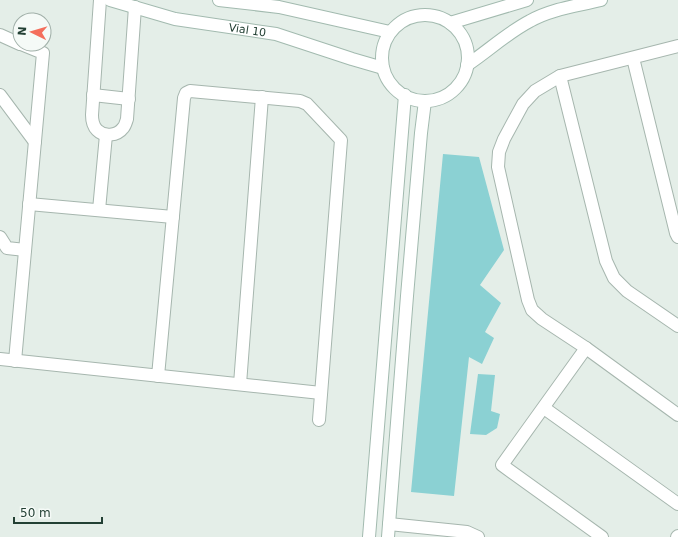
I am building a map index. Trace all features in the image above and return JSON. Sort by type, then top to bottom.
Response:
[{"type":"street","points":[[100,0],[92,115],[93,124],[98,131],[106,135],[116,134],[124,128],[127,119],[135,8]]},
{"type":"street","name":"Vial 10","points":[[110,0],[175,19],[276,34],[383,68]]},
{"type":"street","points":[[219,0],[279,7],[390,32]]},
{"type":"street","points":[[450,23],[527,0]]},
{"type":"street","points":[[467,65],[484,54],[508,34],[530,20],[545,14],[601,0]]},
{"type":"street","points":[[423,14],[442,18],[450,23],[457,29],[466,46],[467,65],[464,74],[453,90],[440,98],[425,101],[417,100],[399,93],[390,83],[383,68],[382,50],[390,32],[396,25],[404,20],[423,14]]},
{"type":"street","points":[[0,35],[12,40]]},
{"type":"street","points":[[678,46],[560,76],[535,91],[523,104],[504,139],[499,152],[498,167],[528,300],[532,310],[542,319],[586,348],[678,415]]},
{"type":"street","points":[[15,361],[43,53],[40,52]]},
{"type":"street","points":[[633,58],[676,233],[678,236]]},
{"type":"street","points":[[560,76],[606,261],[614,278],[627,291],[678,326]]},
{"type":"street","points":[[158,376],[184,98],[186,93],[190,90],[300,100],[307,104],[341,140],[319,420]]},
{"type":"street","points":[[0,95],[35,142]]},
{"type":"street","points":[[93,95],[129,99]]},
{"type":"street","points":[[369,537],[405,96]]},
{"type":"street","points":[[240,384],[262,97]]},
{"type":"street","points":[[388,537],[407,296],[425,101]]},
{"type":"street","points":[[99,210],[106,135]]},
{"type":"street","points":[[29,204],[173,217]]},
{"type":"street","points":[[393,239],[396,233],[399,232],[405,233],[407,236],[404,284],[407,296]]},
{"type":"street","points":[[0,237],[7,248],[25,250]]},
{"type":"street","points":[[586,348],[502,465],[602,537]]},
{"type":"street","points":[[0,359],[321,392]]},
{"type":"street","points":[[544,408],[678,504]]},
{"type":"street","points":[[374,482],[376,501],[375,537]]},
{"type":"street","points":[[389,524],[455,534],[467,532],[478,537]]},
{"type":"water","points":[[443,154],[479,157],[504,250],[480,285],[501,303],[485,332],[494,338],[482,364],[469,357],[454,496],[411,492]]},
{"type":"water","points":[[478,374],[495,375],[491,411],[500,414],[497,428],[486,435],[470,434]]}]
